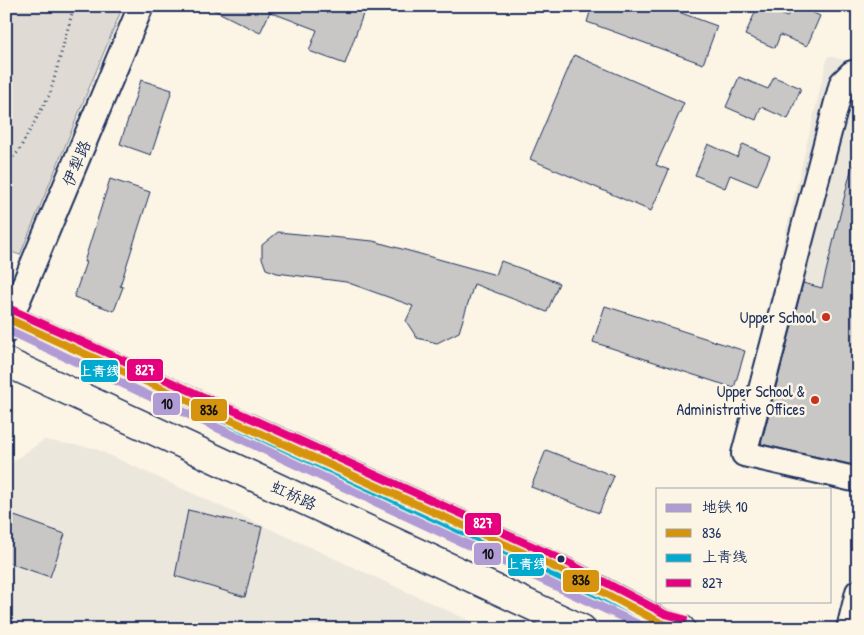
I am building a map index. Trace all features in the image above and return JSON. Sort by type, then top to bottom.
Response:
[{"type":"main road","points":[[8,323],[559,569],[667,627]]},
{"type":"main road","name":"虹桥路","points":[[6,362],[582,629]]},
{"type":"street","name":"伊犁路","points":[[8,323],[141,6]]},
{"type":"street","points":[[858,72],[852,73],[842,83],[744,454],[858,480]]},
{"type":"street","points":[[849,629],[858,592]]},
{"type":"path","points":[[6,164],[18,152],[50,94],[74,6]]},
{"type":"shaded area","points":[[6,6],[123,6],[20,255],[6,250]]},
{"type":"shaded area","points":[[828,56],[858,63],[858,492],[730,463]]},
{"type":"shaded area","points":[[44,440],[94,448],[488,629],[6,629],[6,466]]},
{"type":"building","points":[[206,6],[366,6],[345,64],[309,51],[317,30],[270,12],[260,33]]},
{"type":"building","points":[[592,6],[662,6],[717,26],[703,64],[587,22]]},
{"type":"building","points":[[758,6],[763,6],[787,17],[792,6],[798,6],[820,16],[807,46],[780,35],[775,48],[745,35]]},
{"type":"building","points":[[574,55],[684,103],[656,165],[669,170],[651,211],[530,159]]},
{"type":"building","points":[[739,77],[768,89],[774,77],[801,88],[788,119],[761,107],[756,120],[726,107]]},
{"type":"building","points":[[141,80],[172,90],[151,155],[120,144]]},
{"type":"building","points":[[708,144],[737,157],[743,144],[770,156],[757,186],[730,175],[725,188],[695,175]]},
{"type":"building","points":[[852,166],[858,166],[858,466],[761,444],[803,283],[822,288]]},
{"type":"building","points":[[110,179],[150,192],[120,286],[123,287],[114,311],[74,297]]},
{"type":"building","points":[[278,232],[373,241],[496,275],[501,261],[559,283],[547,312],[474,284],[459,332],[437,343],[417,338],[406,321],[413,306],[346,282],[277,273],[266,269],[262,258],[262,245]]},
{"type":"building","points":[[605,306],[745,351],[734,388],[593,342]]},
{"type":"building","points":[[546,450],[614,476],[599,513],[531,487]]},
{"type":"building","points":[[188,510],[262,527],[245,597],[175,576]]},
{"type":"building","points":[[6,513],[65,534],[50,577],[6,562]]},
{"type":"metro line","name":"10","points":[[6,329],[648,629]]},
{"type":"transit line","name":"827","points":[[10,309],[563,560],[665,614],[684,619]]},
{"type":"transit line","name":"836","points":[[6,318],[559,569],[661,623],[680,629]]},
{"type":"transit line","name":"上青线","points":[[6,329],[555,578],[650,629]]},
{"type":"place","name":"Upper School","points":[[826,317]]},
{"type":"place","name":"Upper School & Administrative Offices","points":[[815,400]]}]
